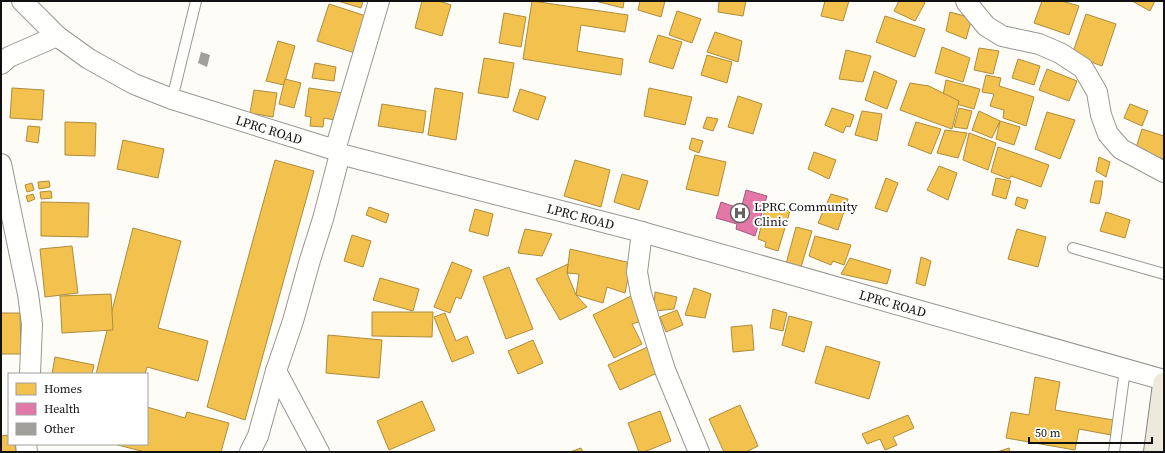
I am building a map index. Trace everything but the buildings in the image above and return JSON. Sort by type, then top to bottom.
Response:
[{"type":"main road","points":[[1155,452],[1164,384]]},
{"type":"street","name":"LPRC ROAD","points":[[22,1],[57,36],[89,59],[134,84],[172,99],[337,152],[642,232],[1164,380]]},
{"type":"street","points":[[250,452],[258,436],[276,371],[293,321],[323,219],[337,152],[379,1]]},
{"type":"street","points":[[966,1],[986,26],[1002,36],[1039,44],[1060,53],[1084,68],[1097,92],[1101,115],[1108,134],[1121,149],[1164,172]]},
{"type":"street","points":[[1,64],[10,57],[57,36]]},
{"type":"street","points":[[1,164],[5,210],[28,294],[32,324],[30,373]]},
{"type":"street","points":[[642,232],[637,272],[641,294],[666,370],[699,452]]},
{"type":"street","points":[[276,371],[319,452]]},
{"type":"lane","points":[[172,99],[196,1]]},
{"type":"lane","points":[[1073,248],[1164,274]]},
{"type":"lane","points":[[1114,452],[1125,369]]},
{"type":"place","name":"LPRC Community Clinic","points":[[740,213]]}]
